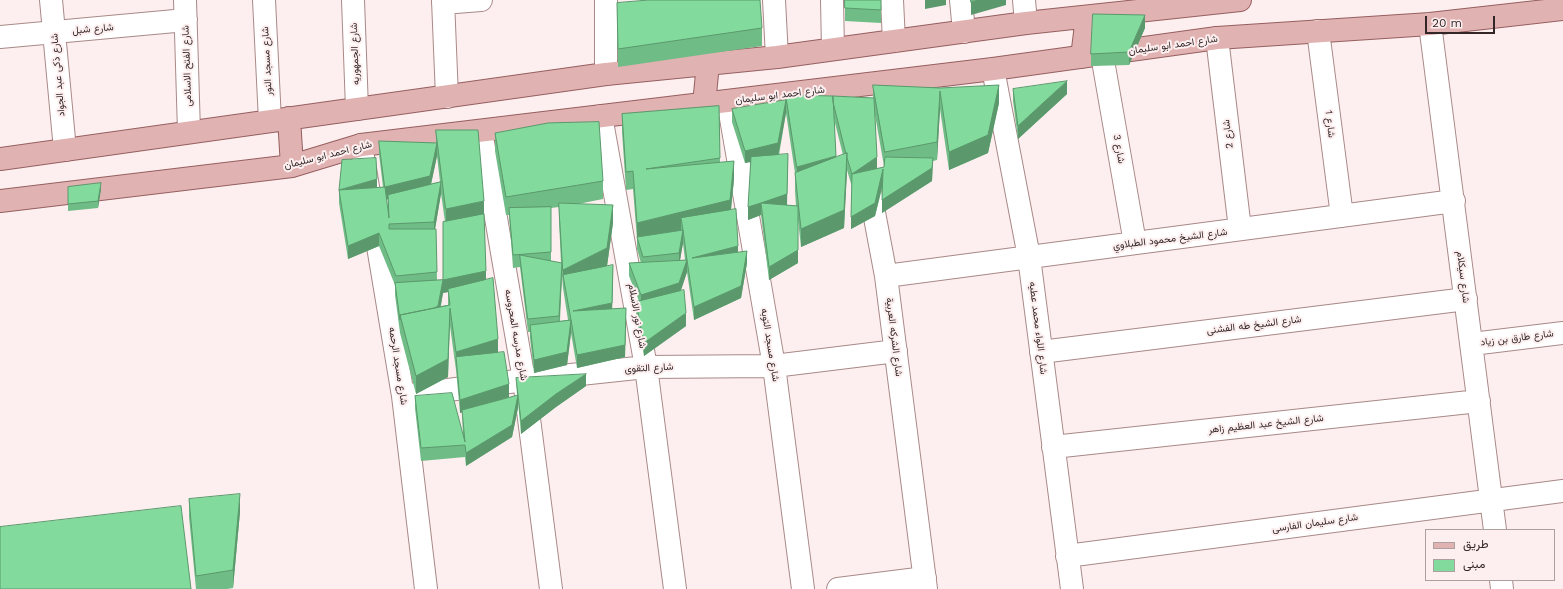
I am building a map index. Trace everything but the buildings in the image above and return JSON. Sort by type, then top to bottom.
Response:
[{"type":"main road","points":[[0,158],[606,74],[777,57],[1026,23],[1240,0]]},
{"type":"main road","name":"شارع احمد ابو سليمان","points":[[0,202],[292,166],[361,145],[992,69],[1217,38],[1430,24],[1534,6],[1563,9]]},
{"type":"main road","points":[[1086,17],[1092,56]]},
{"type":"main road","points":[[704,104],[708,64]]},
{"type":"main road","points":[[279,120],[292,166]]},
{"type":"street","name":"شارع ذكى عبد الجواد","points":[[51,0],[65,150]]},
{"type":"street","name":"شارع مسجد النور","points":[[264,0],[279,120]]},
{"type":"street","name":"شارع الجمهوريه","points":[[353,0],[357,109]]},
{"type":"street","points":[[447,97],[443,2],[481,0]]},
{"type":"street","points":[[606,0],[606,74]]},
{"type":"street","points":[[774,0],[777,57]]},
{"type":"street","points":[[832,0],[833,49]]},
{"type":"street","points":[[892,0],[894,41]]},
{"type":"street","points":[[961,0],[964,32]]},
{"type":"street","points":[[1024,0],[1026,23]]},
{"type":"street","name":"شارع شبل","points":[[0,37],[54,32],[185,10]]},
{"type":"street","name":"شارع الفتح الاسلامى","points":[[185,10],[189,132]]},
{"type":"street","name":"شارع سيكلام","points":[[1430,24],[1454,201],[1495,529]]},
{"type":"street","name":"شارع 1","points":[[1318,31],[1342,216]]},
{"type":"street","name":"شارع 2","points":[[1217,38],[1240,230]]},
{"type":"street","name":"شارع 3","points":[[1092,56],[1135,243]]},
{"type":"street","name":"شارع اللواء محمد عطيه","points":[[992,69],[1029,257],[1072,589]]},
{"type":"street","points":[[850,86],[855,109]]},
{"type":"street","name":"شارع مسجد التوبه","points":[[728,102],[774,366],[803,589]]},
{"type":"street","name":"شارع نور الاسلام","points":[[601,116],[646,367],[675,589]]},
{"type":"street","name":"شارع مدرسه المحروسه","points":[[481,130],[524,380],[551,589]]},
{"type":"street","name":"شارع مسجد الرحمه","points":[[361,145],[403,396],[426,589]]},
{"type":"street","name":"شارع الشركه العربية","points":[[866,170],[886,276],[925,583]]},
{"type":"street","name":"شارع الشيخ محمود الطبلاوي","points":[[886,276],[1454,201]]},
{"type":"street","name":"شارع الشيخ طه الفشنى","points":[[1041,352],[1466,299]]},
{"type":"street","name":"شارع طارق بن زياد","points":[[1472,344],[1563,333]]},
{"type":"street","name":"شارع التقوى","points":[[403,396],[524,380],[646,367],[774,366],[896,351]]},
{"type":"street","name":"شارع الشيخ عبد العظيم زاهر","points":[[1053,447],[1479,401]]},
{"type":"street","name":"شارع سليمان الفارسى","points":[[1067,556],[1491,499],[1563,491]]},
{"type":"street","points":[[838,589],[925,583]]}]
